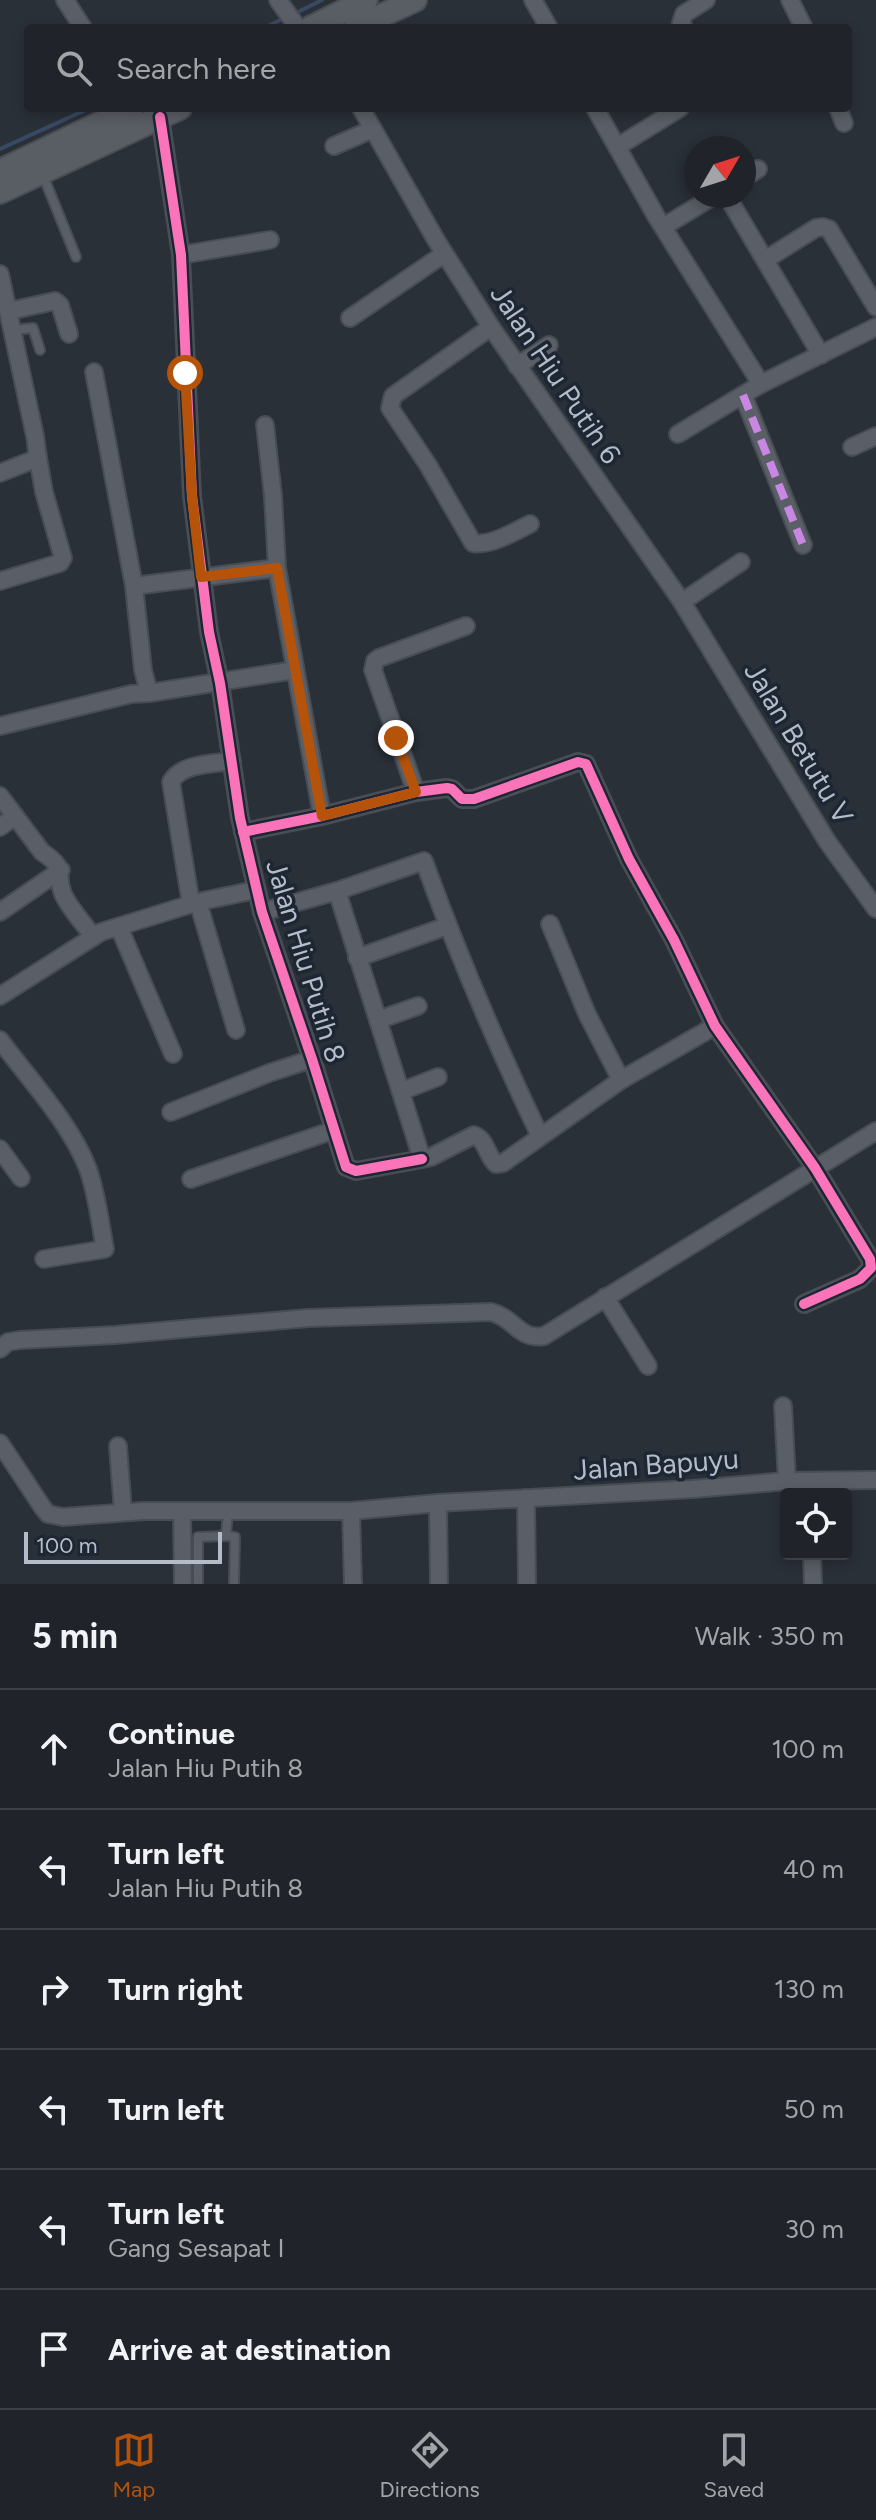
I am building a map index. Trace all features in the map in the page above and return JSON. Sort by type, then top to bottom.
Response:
[{"type":"street","points":[[65,0],[80,24]]},
{"type":"street","points":[[278,0],[295,24]]},
{"type":"street","points":[[318,24],[366,0]]},
{"type":"street","points":[[364,24],[415,0]]},
{"type":"street","points":[[533,0],[547,24]]},
{"type":"street","points":[[682,24],[684,14],[706,0]]},
{"type":"street","points":[[790,0],[802,24]]},
{"type":"street","points":[[0,192],[42,172],[60,152],[125,112]]},
{"type":"street","name":"Jalan Hiu Putih 6","points":[[363,112],[444,254],[491,327],[682,602]]},
{"type":"street","points":[[597,112],[663,227],[761,384]]},
{"type":"street","points":[[617,147],[674,112]]},
{"type":"street","points":[[0,171],[170,113]]},
{"type":"street","name":"Jalan Hiu Putih 8","points":[[170,113],[181,255],[192,496],[209,632],[255,890],[346,1167],[356,1171],[422,1159]]},
{"type":"street","points":[[334,146],[373,129]]},
{"type":"street","points":[[663,227],[694,208]]},
{"type":"street","points":[[734,208],[821,355]]},
{"type":"street","points":[[765,260],[816,228],[829,229],[876,307]]},
{"type":"street","points":[[181,255],[270,240]]},
{"type":"street","points":[[350,318],[444,254]]},
{"type":"street","points":[[0,274],[44,492],[63,558],[60,563],[0,581]]},
{"type":"street","points":[[9,311],[55,301],[60,305],[69,334]]},
{"type":"street","points":[[491,327],[393,396],[390,408],[428,465],[473,543],[493,541],[530,524]]},
{"type":"street","points":[[678,434],[761,384],[876,327]]},
{"type":"street","points":[[517,366],[549,345]]},
{"type":"street","points":[[0,356],[17,348]]},
{"type":"street","points":[[94,372],[134,586],[143,670],[149,693]]},
{"type":"street","points":[[743,395],[803,545]]},
{"type":"street","points":[[265,425],[277,568],[322,816]]},
{"type":"street","points":[[852,447],[876,436]]},
{"type":"street","points":[[0,473],[38,458]]},
{"type":"street","points":[[682,602],[741,562]]},
{"type":"street","points":[[134,586],[277,568]]},
{"type":"street","name":"Jalan Betutu V","points":[[682,602],[827,841],[876,909]]},
{"type":"street","points":[[416,792],[373,670],[375,661],[466,626]]},
{"type":"street","points":[[0,726],[131,694],[295,670]]},
{"type":"street","points":[[232,761],[192,767],[174,775],[171,782],[194,903],[236,1030]]},
{"type":"street","points":[[243,832],[416,792],[447,788],[462,799],[474,799],[578,762],[586,764],[629,859],[674,940],[715,1026],[815,1168],[870,1259],[871,1268],[860,1279],[804,1304]]},
{"type":"street","points":[[0,796],[42,852],[61,870],[64,895],[93,936]]},
{"type":"street","points":[[0,827],[15,816]]},
{"type":"street","points":[[262,912],[337,891],[424,861],[447,926],[501,1054],[540,1136]]},
{"type":"street","points":[[0,912],[61,870]]},
{"type":"street","points":[[0,996],[93,936],[194,903],[255,890]]},
{"type":"street","points":[[337,891],[422,1159],[474,1135],[483,1141],[496,1164],[503,1163],[621,1080],[715,1026]]},
{"type":"street","points":[[550,924],[587,1014],[621,1080]]},
{"type":"street","points":[[357,958],[447,926]]},
{"type":"street","points":[[119,927],[173,1054]]},
{"type":"street","points":[[378,1020],[418,1006]]},
{"type":"street","points":[[0,1040],[62,1123],[78,1150],[88,1170],[105,1249],[44,1259]]},
{"type":"street","points":[[171,1112],[312,1059]]},
{"type":"street","points":[[402,1091],[438,1077]]},
{"type":"street","points":[[191,1179],[334,1130]]},
{"type":"street","points":[[0,1349],[8,1342],[20,1340],[292,1319],[491,1312],[504,1315],[523,1333],[534,1337],[544,1336],[876,1131]]},
{"type":"street","points":[[0,1149],[21,1178]]},
{"type":"street","points":[[605,1297],[648,1366]]},
{"type":"street","points":[[783,1406],[787,1481]]},
{"type":"street","points":[[118,1446],[123,1512]]},
{"type":"street","name":"Jalan Bapuyu","points":[[3,1454],[48,1514],[63,1517],[123,1512],[351,1511],[787,1481],[809,1488],[876,1480]]},
{"type":"street","points":[[526,1498],[527,1584]]},
{"type":"street","points":[[438,1503],[439,1584]]},
{"type":"street","points":[[182,1511],[183,1584]]},
{"type":"street","points":[[351,1511],[353,1584]]},
{"type":"street","points":[[812,1560],[813,1584]]},
{"type":"lane","points":[[42,172],[76,257]]},
{"type":"lane","points":[[13,330],[33,328],[40,350]]},
{"type":"lane","points":[[226,1536],[228,1511]]},
{"type":"lane","points":[[198,1584],[198,1537],[226,1536],[235,1537],[234,1584]]},
{"type":"waterway","points":[[292,15],[322,0]]},
{"type":"waterway","points":[[272,24],[284,18]]},
{"type":"waterway","points":[[0,149],[81,112]]},
{"type":"marked path","points":[[743,395],[803,545]]},
{"type":"cycle path","points":[[160,117],[181,255],[192,496],[209,632],[220,683],[240,818],[262,912],[346,1167],[356,1171],[422,1159]]},
{"type":"cycle path","points":[[243,832],[416,792],[447,788],[462,799],[474,799],[578,762],[586,764],[629,859],[674,940],[715,1026],[815,1168],[870,1259],[871,1268],[860,1279],[804,1304]]},
{"type":"route","points":[[185,373],[192,496],[201,577],[277,568],[322,816],[416,792],[396,738]]}]
